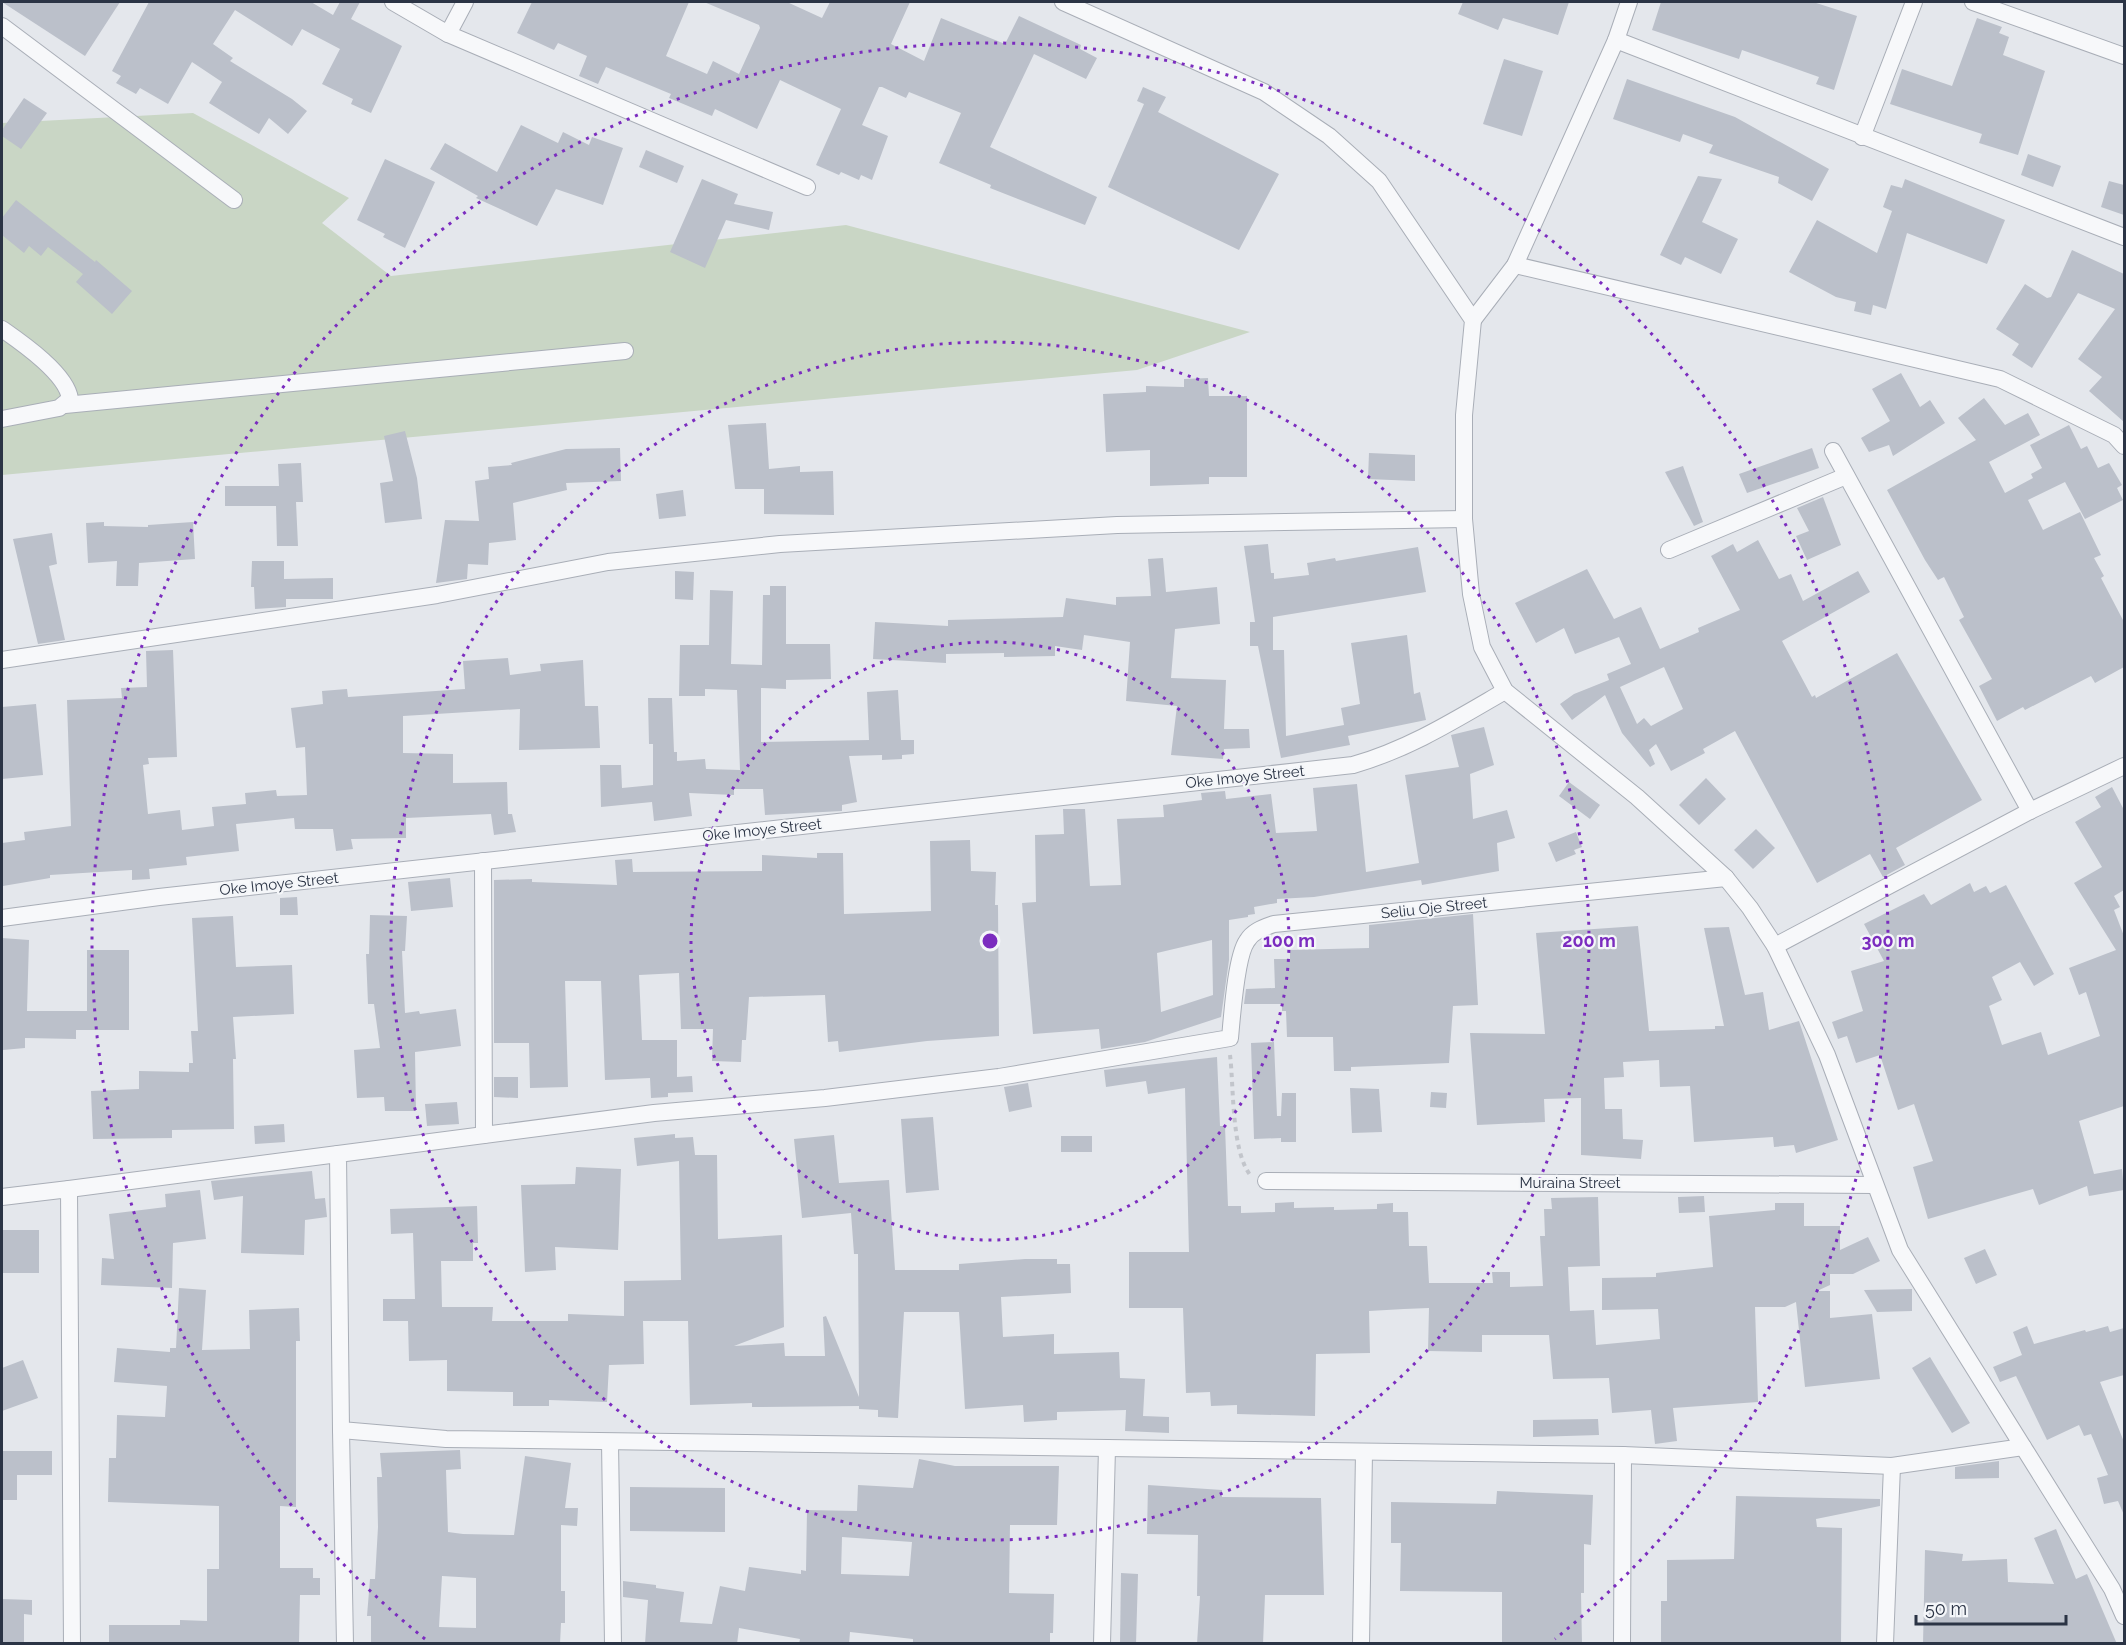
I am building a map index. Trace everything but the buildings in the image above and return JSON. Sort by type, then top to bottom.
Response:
[{"type":"street","points":[[393,2],[448,34],[807,187]]},
{"type":"street","points":[[448,34],[465,2]]},
{"type":"street","points":[[1063,2],[1264,92],[1329,136],[1379,181],[1473,320]]},
{"type":"street","points":[[1629,2],[1616,40],[1515,265],[1473,320],[1464,415],[1464,519],[1471,594],[1482,646],[1505,691],[1637,797],[1726,878],[1774,946],[1827,1055],[1900,1250],[2112,1589],[2124,1616]]},
{"type":"street","points":[[1862,137],[1914,2]]},
{"type":"street","points":[[1973,2],[2124,57]]},
{"type":"street","points":[[2,26],[234,200]]},
{"type":"street","points":[[1616,40],[2124,237]]},
{"type":"street","points":[[1515,265],[2000,379],[2077,415],[2114,435],[2124,446]]},
{"type":"street","points":[[2,329],[22,343],[61,379],[69,391],[70,399],[65,405]]},
{"type":"street","points":[[2,419],[65,405],[625,351]]},
{"type":"street","points":[[1833,451],[2030,811]]},
{"type":"street","points":[[1669,550],[1846,476]]},
{"type":"street","points":[[2,660],[437,595],[608,562],[780,544],[1117,525],[1464,519]]},
{"type":"street","name":"Oke Imoye Street","points":[[2,918],[159,897],[1353,765],[1389,755],[1424,739],[1505,691]]},
{"type":"street","points":[[1774,946],[2030,811],[2124,766]]},
{"type":"street","points":[[483,861],[484,1136]]},
{"type":"street","name":"Seliu Oje Street","points":[[1230,1038],[1241,958],[1246,942],[1257,930],[1274,924],[1726,878]]},
{"type":"street","points":[[2,1197],[654,1113],[825,1098],[999,1077],[1230,1038]]},
{"type":"street","points":[[338,1154],[345,1644]]},
{"type":"street","name":"Muraina Street","points":[[1266,1181],[1874,1185]]},
{"type":"street","points":[[69,1189],[72,1644]]},
{"type":"street","points":[[341,1430],[446,1439],[1623,1455],[1892,1466],[2023,1446]]},
{"type":"street","points":[[610,1442],[613,1644]]},
{"type":"street","points":[[1102,1644],[1107,1448]]},
{"type":"street","points":[[1361,1644],[1364,1452]]},
{"type":"street","points":[[1622,1644],[1623,1455]]},
{"type":"street","points":[[1885,1644],[1892,1466]]},
{"type":"path","points":[[1230,1038],[1236,1124],[1244,1167],[1252,1177],[1266,1181]]},
{"type":"green space","points":[[193,113],[349,198],[322,223],[391,276],[846,225],[1250,332],[1137,370],[2,475],[2,123]]}]
